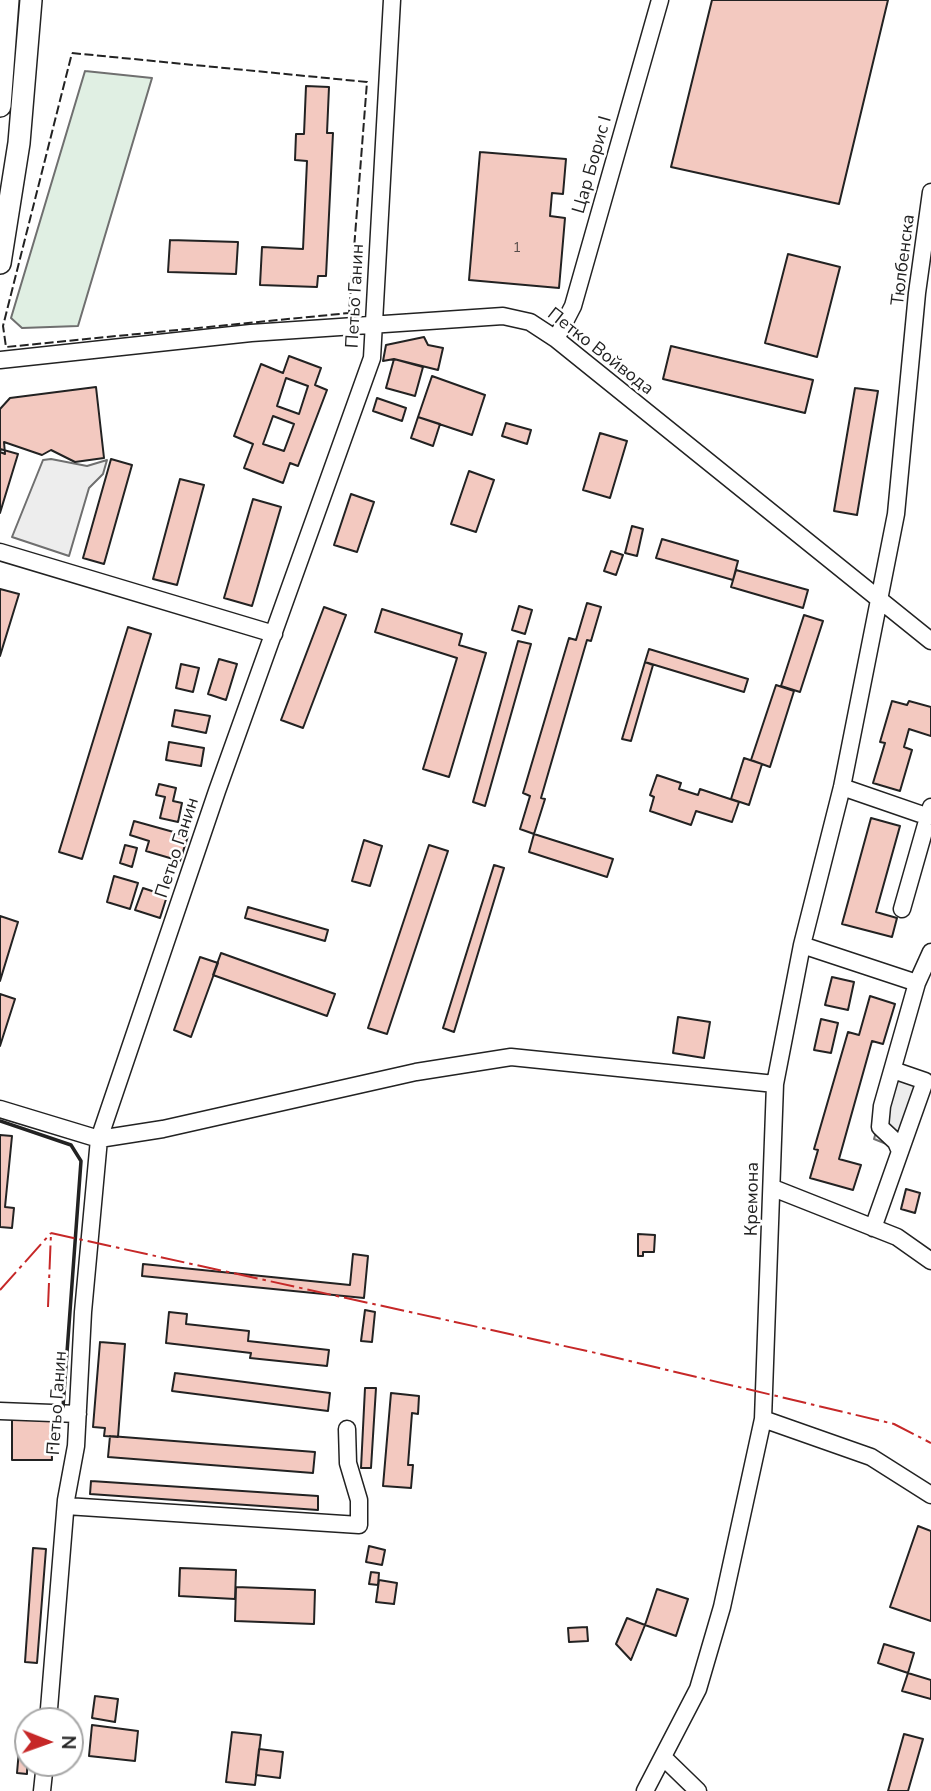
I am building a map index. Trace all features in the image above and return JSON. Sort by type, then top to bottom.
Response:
[{"type":"main road","points":[[0,107],[8,0]]},
{"type":"main road","points":[[0,263],[19,143],[31,0]]},
{"type":"street","name":"Петьо Ганин","points":[[49,1707],[66,1506],[78,1414],[83,1312],[100,1139],[217,791],[372,358],[392,0]]},
{"type":"street","name":"Цар Борис I","points":[[556,339],[573,306],[660,0]]},
{"type":"street","name":"Тюлбенска","points":[[880,598],[896,514],[916,333],[917,293],[931,192]]},
{"type":"street","name":"Петко Войвода","points":[[0,360],[251,333],[375,327],[503,316],[530,322],[556,339],[931,641]]},
{"type":"street","points":[[0,552],[274,635]]},
{"type":"street","name":"Кремона","points":[[645,1791],[698,1689],[716,1627],[764,1419],[775,1084],[802,945],[842,787],[880,598]]},
{"type":"street","points":[[842,787],[930,812],[902,909]]},
{"type":"street","points":[[802,945],[916,984]]},
{"type":"street","points":[[899,1149],[896,1142],[880,1127],[916,984],[931,951]]},
{"type":"street","points":[[0,1109],[100,1139],[163,1129],[416,1072],[511,1058],[775,1084]]},
{"type":"street","points":[[873,1228],[925,1081],[893,1070]]},
{"type":"street","points":[[773,1188],[897,1237],[931,1261]]},
{"type":"street","points":[[0,1411],[78,1414]]},
{"type":"street","points":[[764,1419],[871,1457],[931,1494]]},
{"type":"street","points":[[66,1506],[359,1525],[359,1500],[348,1463],[347,1429]]},
{"type":"street","points":[[664,1758],[698,1791]]},
{"type":"green space","points":[[85,71],[152,78],[78,326],[22,328],[11,318]]},
{"type":"shaded area","points":[[43,460],[87,466],[107,460],[103,474],[89,488],[69,556],[12,537]]},
{"type":"shaded area","points":[[893,1070],[925,1081],[899,1149],[874,1139]]},
{"type":"building","points":[[712,0],[888,0],[839,204],[671,167]]},
{"type":"building","points":[[306,86],[329,87],[327,133],[333,133],[326,276],[318,276],[317,287],[260,285],[262,247],[303,249],[307,161],[295,160],[296,134],[304,134]]},
{"type":"building","points":[[480,152],[566,159],[563,194],[552,193],[550,216],[565,218],[559,288],[469,280]]},
{"type":"building","points":[[170,240],[238,242],[236,274],[168,272]]},
{"type":"building","points":[[788,254],[840,267],[817,357],[765,343]]},
{"type":"building","points":[[424,337],[428,345],[443,348],[438,370],[394,359],[383,361],[386,345]]},
{"type":"building","points":[[671,346],[813,380],[805,413],[663,379]]},
{"type":"building","points":[[289,356],[321,368],[315,385],[327,390],[298,466],[290,463],[283,483],[244,468],[253,444],[234,436],[261,364],[283,373]],"holes":[[[286,378],[308,386],[299,414],[277,406]],[[273,416],[294,424],[284,451],[263,444]]]},
{"type":"building","points":[[394,359],[423,367],[415,396],[386,388]]},
{"type":"building","points":[[432,376],[485,395],[472,435],[418,417]]},
{"type":"building","points":[[96,387],[104,458],[75,462],[51,450],[42,455],[4,442],[5,454],[0,452],[0,409],[10,398]]},
{"type":"building","points":[[855,388],[878,391],[857,515],[834,511]]},
{"type":"building","points":[[377,398],[406,408],[402,421],[373,411]]},
{"type":"building","points":[[418,417],[440,424],[433,446],[411,438]]},
{"type":"building","points":[[506,423],[531,430],[527,444],[502,436]]},
{"type":"building","points":[[600,433],[627,441],[610,498],[583,490]]},
{"type":"building","points":[[0,449],[18,454],[0,513]]},
{"type":"building","points":[[111,459],[132,465],[104,564],[83,558]]},
{"type":"building","points":[[469,471],[494,480],[476,532],[451,524]]},
{"type":"building","points":[[180,479],[204,485],[177,585],[153,579]]},
{"type":"building","points":[[351,494],[374,502],[357,552],[334,545]]},
{"type":"building","points":[[253,499],[281,507],[252,606],[224,598]]},
{"type":"building","points":[[632,526],[643,529],[637,556],[625,553]]},
{"type":"building","points":[[662,539],[738,561],[733,580],[656,558]]},
{"type":"building","points":[[611,551],[623,555],[616,575],[604,571]]},
{"type":"building","points":[[736,570],[808,590],[803,608],[731,587]]},
{"type":"building","points":[[0,589],[19,594],[0,656]]},
{"type":"building","points":[[587,603],[601,607],[591,641],[587,640],[541,798],[545,799],[534,834],[520,829],[530,796],[523,793],[569,638],[576,640]]},
{"type":"building","points":[[519,606],[532,610],[525,634],[512,630]]},
{"type":"building","points":[[324,607],[346,615],[303,728],[281,720]]},
{"type":"building","points":[[382,609],[462,634],[459,645],[486,653],[449,777],[423,769],[457,658],[375,632]]},
{"type":"building","points":[[804,615],[823,621],[800,692],[781,686]]},
{"type":"building","points":[[128,627],[151,634],[82,859],[59,852]]},
{"type":"building","points":[[518,641],[531,644],[485,806],[473,802]]},
{"type":"building","points":[[649,649],[748,679],[744,692],[645,662]]},
{"type":"building","points":[[219,659],[237,664],[226,700],[208,694]]},
{"type":"building","points":[[645,662],[653,665],[631,741],[622,739]]},
{"type":"building","points":[[181,664],[199,668],[193,692],[176,688]]},
{"type":"building","points":[[776,685],[794,691],[770,767],[751,760]]},
{"type":"building","points":[[892,701],[907,705],[909,701],[931,707],[931,736],[909,729],[904,747],[912,750],[900,791],[873,783],[885,743],[880,742]]},
{"type":"building","points":[[175,710],[210,716],[206,733],[172,726]]},
{"type":"building","points":[[169,742],[204,748],[201,766],[166,760]]},
{"type":"building","points":[[744,758],[762,764],[749,805],[731,799]]},
{"type":"building","points":[[657,775],[681,783],[679,789],[698,795],[700,789],[739,802],[732,822],[696,811],[691,825],[650,811],[654,797],[650,795]]},
{"type":"building","points":[[159,784],[176,788],[173,801],[182,803],[178,822],[160,818],[165,797],[156,795]]},
{"type":"building","points":[[871,818],[900,826],[876,912],[897,918],[892,937],[842,924]]},
{"type":"building","points":[[134,821],[188,836],[180,861],[146,851],[149,841],[130,835]]},
{"type":"building","points":[[534,834],[613,859],[607,877],[529,852]]},
{"type":"building","points":[[364,840],[382,846],[370,886],[352,881]]},
{"type":"building","points":[[125,845],[137,848],[132,867],[120,863]]},
{"type":"building","points":[[429,845],[448,851],[387,1034],[368,1028]]},
{"type":"building","points":[[494,865],[504,868],[454,1032],[443,1028]]},
{"type":"building","points":[[114,876],[138,883],[130,909],[107,902]]},
{"type":"building","points":[[143,888],[167,896],[160,918],[135,910]]},
{"type":"building","points":[[248,907],[328,930],[325,941],[245,918]]},
{"type":"building","points":[[0,916],[18,922],[0,981]]},
{"type":"building","points":[[221,953],[335,994],[327,1016],[213,975]]},
{"type":"building","points":[[200,957],[218,963],[191,1037],[174,1030]]},
{"type":"building","points":[[832,977],[854,982],[848,1010],[825,1005]]},
{"type":"building","points":[[0,994],[15,999],[0,1046]]},
{"type":"building","points":[[870,996],[895,1004],[883,1044],[872,1041],[839,1159],[861,1165],[853,1190],[810,1178],[818,1150],[814,1149],[848,1032],[859,1035]]},
{"type":"building","points":[[678,1017],[710,1022],[704,1058],[673,1053]]},
{"type":"building","points":[[821,1019],[838,1023],[831,1053],[814,1050]]},
{"type":"building","points":[[0,1135],[12,1136],[5,1207],[14,1208],[12,1228],[0,1227]]},
{"type":"building","points":[[906,1189],[920,1193],[915,1213],[901,1209]]},
{"type":"building","points":[[638,1234],[655,1235],[654,1252],[643,1252],[643,1256],[638,1256]]},
{"type":"building","points":[[353,1254],[368,1256],[364,1298],[142,1276],[143,1264],[350,1285]]},
{"type":"building","points":[[365,1310],[375,1312],[372,1342],[361,1341]]},
{"type":"building","points":[[169,1312],[187,1314],[186,1324],[249,1331],[248,1341],[329,1350],[327,1366],[250,1358],[251,1353],[166,1343]]},
{"type":"building","points":[[100,1342],[125,1344],[118,1437],[104,1436],[105,1428],[93,1427]]},
{"type":"building","points":[[175,1373],[330,1393],[328,1411],[172,1391]]},
{"type":"building","points":[[365,1388],[376,1388],[371,1468],[361,1468]]},
{"type":"building","points":[[391,1393],[419,1396],[418,1414],[412,1413],[408,1465],[413,1465],[411,1488],[383,1486]]},
{"type":"building","points":[[51,1419],[52,1460],[12,1460],[12,1420]]},
{"type":"building","points":[[110,1436],[315,1452],[313,1473],[108,1457]]},
{"type":"building","points":[[91,1481],[318,1496],[318,1510],[90,1494]]},
{"type":"building","points":[[918,1526],[931,1531],[931,1621],[890,1607]]},
{"type":"building","points":[[369,1546],[385,1550],[382,1565],[366,1562]]},
{"type":"building","points":[[33,1548],[46,1549],[37,1663],[25,1662]]},
{"type":"building","points":[[180,1568],[236,1570],[235,1599],[179,1596]]},
{"type":"building","points":[[371,1572],[379,1573],[378,1585],[369,1584]]},
{"type":"building","points":[[379,1580],[397,1583],[394,1604],[376,1602]]},
{"type":"building","points":[[236,1587],[315,1590],[314,1624],[235,1621]]},
{"type":"building","points":[[657,1589],[688,1599],[676,1636],[645,1625]]},
{"type":"building","points":[[627,1618],[645,1625],[631,1660],[616,1644]]},
{"type":"building","points":[[587,1627],[588,1641],[569,1642],[568,1628]]},
{"type":"building","points":[[884,1644],[914,1653],[908,1673],[878,1663]]},
{"type":"building","points":[[908,1673],[931,1680],[931,1699],[902,1691]]},
{"type":"building","points":[[95,1696],[118,1699],[115,1722],[92,1718]]},
{"type":"building","points":[[92,1725],[138,1731],[135,1761],[89,1756]]},
{"type":"building","points":[[232,1732],[261,1735],[255,1785],[226,1782]]},
{"type":"building","points":[[904,1734],[923,1739],[908,1791],[888,1791]]},
{"type":"building","points":[[259,1749],[283,1752],[280,1778],[256,1775]]},
{"type":"fence","points":[[72,53],[367,82],[349,313],[6,347],[3,326],[72,53]]},
{"type":"wall","points":[[0,1121],[71,1145],[81,1161],[63,1407],[60,1407]]},
{"type":"power","points":[[51,1233],[596,1353],[894,1424],[931,1443]]},
{"type":"power","points":[[0,1290],[51,1233]]},
{"type":"power","points":[[48,1307],[51,1233]]}]
